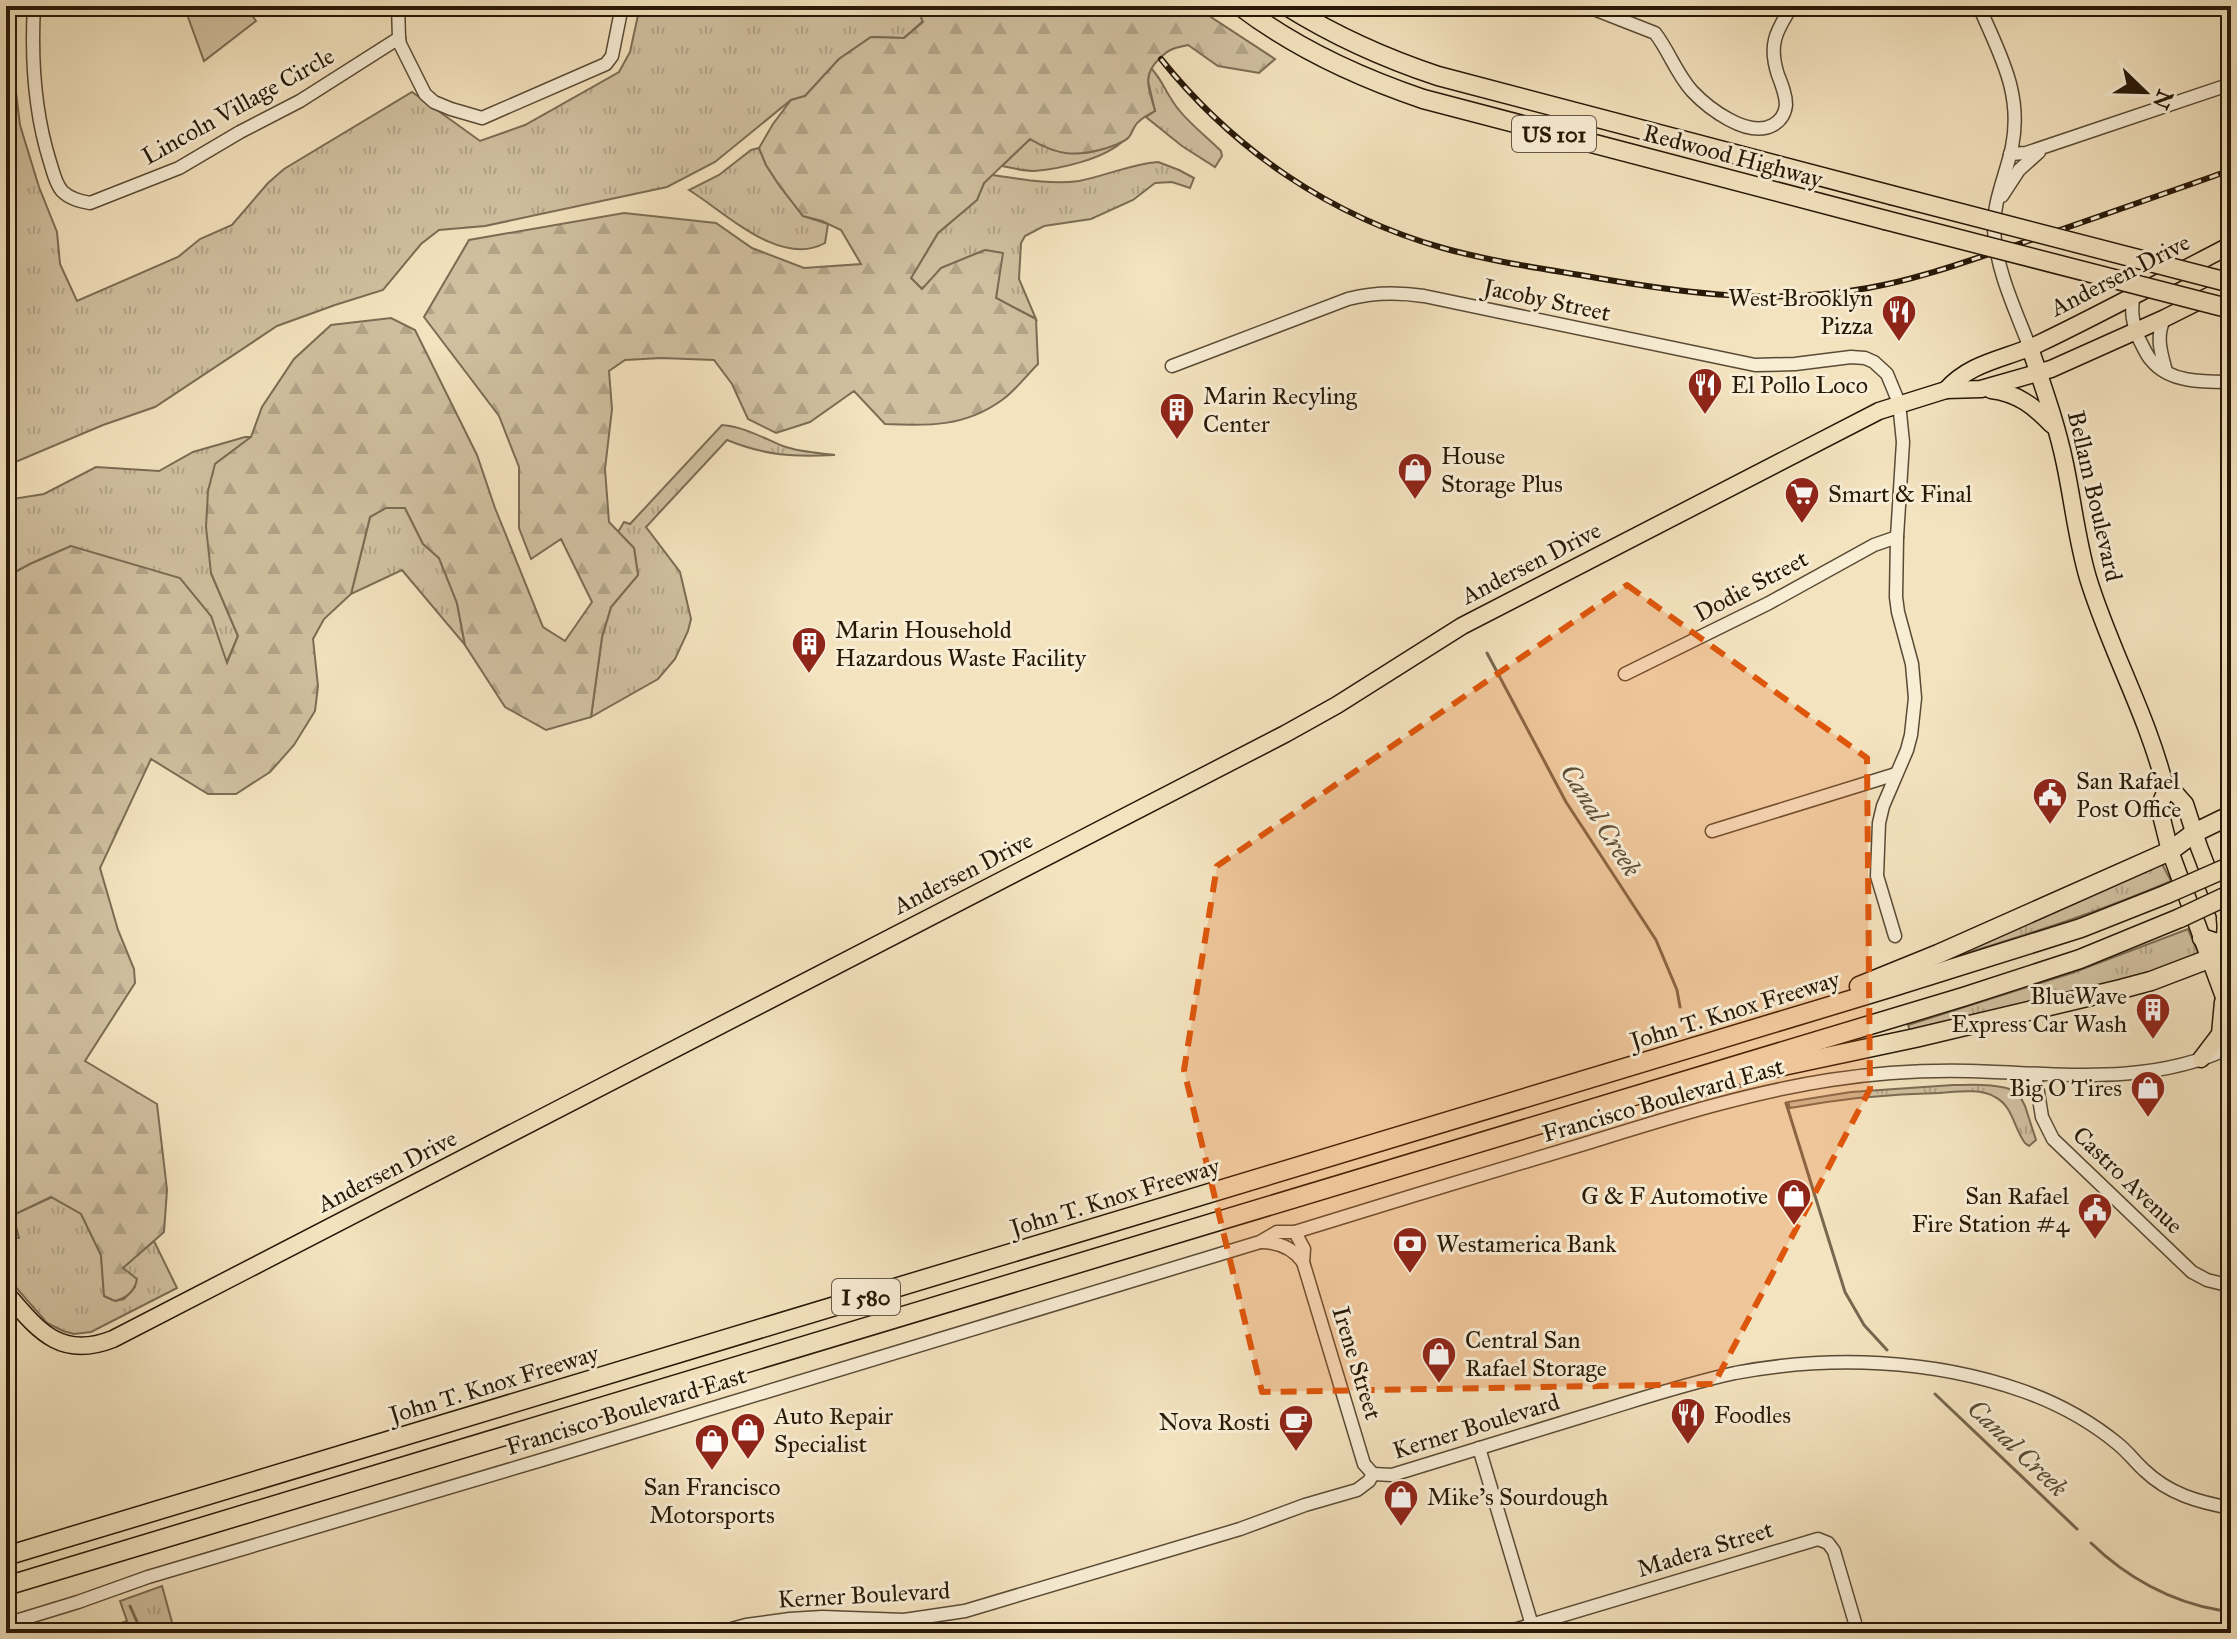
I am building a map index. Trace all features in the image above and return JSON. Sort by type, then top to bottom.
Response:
[{"type":"highway","name":"Redwood Highway","points":[[1240,6],[1287,38],[1331,61],[1423,99],[2231,309]]},
{"type":"highway","name":"Redwood Highway","points":[[1287,6],[1370,51],[1438,76],[2231,284]]},
{"type":"highway","points":[[1726,1038],[1919,962],[2170,851],[2194,833],[2231,815]]},
{"type":"highway","name":"John T. Knox Freeway","points":[[6,1556],[2034,944],[2167,894],[2228,867]]},
{"type":"highway","points":[[1632,1096],[2009,983],[2103,950],[2231,894]]},
{"type":"highway","points":[[2202,938],[2228,935]]},
{"type":"highway","points":[[1632,1096],[1931,1034],[2140,984],[2210,960],[2228,935]]},
{"type":"highway","name":"I 580","points":[[6,1586],[1632,1096]]},
{"type":"main road","name":"Andersen Drive","points":[[1946,390],[1970,369],[2030,348],[2231,245]]},
{"type":"main road","name":"Andersen Drive","points":[[6,1293],[37,1329],[63,1343],[88,1346],[120,1336],[1294,729],[1462,626],[1869,416],[1899,403],[1946,390],[1981,389],[2039,373],[2165,318],[2231,284]]},
{"type":"main road","name":"Bellam Boulevard","points":[[2030,348],[2065,464],[2088,576],[2151,739],[2166,790],[2159,807],[2170,851],[2231,1016]]},
{"type":"main road","points":[[1981,389],[2023,399],[2056,429]]},
{"type":"main road","name":"Bellam Boulevard","points":[[2166,790],[2177,795],[2185,804],[2228,935]]},
{"type":"main road","points":[[2201,1059],[2220,1034],[2223,996]]},
{"type":"street","name":"Lincoln Village Circle","points":[[34,6],[34,96],[47,152],[63,192],[76,201],[90,203],[179,168],[300,101],[399,38]]},
{"type":"street","points":[[398,6],[400,44],[425,94],[434,102],[482,118],[606,64],[612,56],[622,6]]},
{"type":"street","points":[[1586,6],[1655,33],[1682,79],[1695,94],[1723,115],[1754,130],[1772,126],[1784,113],[1785,97],[1776,68],[1773,41],[1792,6]]},
{"type":"street","points":[[1979,6],[2015,99],[2015,126],[2010,154],[1994,216],[1996,246],[2030,348]]},
{"type":"street","points":[[2010,154],[2026,153],[2231,84]]},
{"type":"street","points":[[1996,205],[2025,163],[2053,144]]},
{"type":"street","name":"Jacoby Street","points":[[1172,366],[1348,299],[1377,293],[1408,294],[1755,365],[1865,358],[1887,374],[1899,403]]},
{"type":"street","points":[[2134,295],[2131,309],[2136,331],[2153,363],[2190,380],[2231,382]]},
{"type":"street","points":[[2165,318],[2159,336],[2166,371]]},
{"type":"street","points":[[1895,936],[1877,876],[1877,866],[1879,823],[1907,750],[1915,698],[1912,664],[1898,612],[1897,537],[1903,442],[1899,403]]},
{"type":"street","name":"Dodie Street","points":[[1625,674],[1769,603],[1874,545],[1897,537]]},
{"type":"street","points":[[1712,831],[1896,774]]},
{"type":"street","name":"Francisco Boulevard East","points":[[6,1624],[148,1577],[1260,1242],[1277,1232],[1295,1232],[1716,1104],[1772,1090],[1843,1078],[1907,1072],[2132,1073],[2165,1069],[2231,1047]]},
{"type":"street","name":"Castro Avenue","points":[[2035,1074],[2042,1117],[2053,1139],[2192,1272],[2207,1280],[2231,1286]]},
{"type":"street","name":"Irene Street","points":[[1295,1232],[1304,1249],[1303,1262],[1364,1464],[1373,1474]]},
{"type":"street","name":"Francisco Boulevard East","points":[[1260,1242],[1286,1247],[1303,1262]]},
{"type":"street","name":"Kerner Boulevard","points":[[717,1633],[790,1619],[904,1620],[965,1611],[1240,1529],[1357,1490],[1373,1474],[1392,1475],[1736,1373],[1815,1364],[1889,1364],[1968,1376],[2006,1386],[2077,1416],[2109,1437],[2150,1476],[2174,1493],[2231,1508]]},
{"type":"street","points":[[1479,1448],[1532,1625]]},
{"type":"street","name":"Madera Street","points":[[1504,1633],[1818,1539],[1828,1543],[1834,1551],[1858,1633]]},
{"type":"street","points":[[2229,1633],[2231,1600]]},
{"type":"highlighted area","points":[[1627,585],[1867,758],[1870,1089],[1714,1384],[1262,1392],[1184,1070],[1217,866]]},
{"type":"green space","points":[[6,6],[14,6],[12,42],[20,125],[57,232],[60,264],[77,301],[178,257],[200,239],[232,225],[284,169],[412,92],[480,141],[525,125],[619,72],[630,52],[640,6],[916,6],[923,21],[904,38],[871,37],[839,59],[805,96],[791,100],[715,162],[667,187],[485,226],[439,230],[421,244],[383,290],[277,326],[155,407],[103,425],[6,466]]},
{"type":"green space","points":[[184,6],[245,6],[256,21],[204,61]]},
{"type":"green space","points":[[916,6],[1194,6],[1275,59],[1259,73],[1218,66],[1188,45],[1170,50],[1154,65],[1148,77],[1155,111],[1139,121],[1127,139],[1107,148],[1076,154],[1059,152],[1030,139],[984,183],[977,200],[938,233],[911,278],[922,289],[941,268],[985,250],[1003,253],[996,298],[1036,319],[1038,364],[1016,388],[988,409],[946,423],[885,424],[854,391],[810,422],[776,433],[748,419],[732,384],[714,360],[625,360],[609,371],[612,409],[605,469],[609,522],[634,548],[638,575],[611,607],[602,637],[591,717],[546,730],[505,707],[465,645],[457,603],[439,558],[423,544],[405,508],[386,508],[370,517],[351,594],[324,619],[313,639],[318,686],[315,711],[294,745],[270,772],[236,794],[208,794],[151,759],[100,868],[118,930],[134,969],[135,983],[85,1061],[157,1104],[167,1190],[164,1232],[123,1268],[137,1279],[129,1293],[115,1301],[104,1296],[101,1255],[81,1214],[51,1197],[13,1215],[19,1238],[6,1237],[6,577],[71,546],[180,578],[211,616],[227,663],[238,636],[211,573],[206,527],[208,491],[215,464],[251,437],[262,407],[294,359],[331,325],[391,318],[415,330],[477,455],[543,627],[565,641],[592,602],[561,539],[531,559],[519,528],[519,467],[499,416],[424,317],[469,240],[624,213],[716,223],[752,248],[804,268],[861,264],[841,230],[803,216],[766,165],[759,148],[791,100],[805,96],[839,59],[871,37],[904,38],[923,22]]},
{"type":"green space","points":[[1150,67],[1179,110],[1221,151],[1222,156],[1215,167],[1146,117],[1155,111],[1148,81]]},
{"type":"green space","points":[[1030,139],[1065,153],[1100,150],[1124,140],[1094,158],[1056,168],[1034,171],[1002,166]]},
{"type":"green space","points":[[759,148],[766,165],[803,216],[828,224],[825,243],[808,249],[772,243],[736,223],[689,190],[719,175],[751,150]]},
{"type":"green space","points":[[1158,162],[1194,178],[1190,188],[1172,182],[1155,183],[1133,200],[1091,219],[1044,226],[1025,236],[1021,243],[1019,279],[1036,319],[996,298],[1002,253],[985,250],[941,268],[923,290],[911,278],[938,233],[977,200],[984,183],[992,175],[1068,182]]},
{"type":"green space","points":[[722,425],[746,430],[789,448],[835,455],[780,454],[727,440],[646,527],[680,572],[691,619],[675,659],[658,679],[591,717],[602,637],[611,607],[638,575],[634,548],[618,532],[624,522],[630,524]]},
{"type":"green space","points":[[251,437],[215,464],[211,573],[238,636],[226,664],[211,616],[71,546],[6,577],[6,500],[44,494],[96,467],[159,471],[193,452]]},
{"type":"green space","points":[[386,508],[405,508],[423,544],[439,558],[457,603],[465,645],[402,570],[351,594],[370,517]]},
{"type":"green space","points":[[2160,860],[2171,881],[2093,912],[1961,955],[1959,949]]},
{"type":"green space","points":[[2188,929],[2199,955],[2136,977],[1911,1033],[1908,1025],[2072,973]]},
{"type":"green space","points":[[1953,1085],[1994,1086],[2018,1092],[2036,1140],[2029,1146],[2025,1143],[2006,1106],[1982,1092],[1883,1096],[1790,1108],[1788,1102],[1851,1092]]},
{"type":"green space","points":[[52,1197],[81,1213],[101,1255],[104,1296],[115,1301],[124,1299],[135,1287],[122,1268],[154,1241],[177,1288],[91,1332],[74,1334],[47,1323],[6,1276],[6,1238],[18,1238],[13,1215]]},
{"type":"green space","points":[[162,1586],[175,1633],[105,1633],[104,1629],[127,1621],[120,1601]]},
{"type":"waterway","name":"Canal Creek","points":[[1487,653],[1566,802],[1656,940],[1677,990],[1680,1007]]},
{"type":"waterway","name":"Canal Creek","points":[[1704,1096],[1779,1076]]},
{"type":"waterway","name":"Canal Creek","points":[[1786,1103],[1845,1292],[1864,1325],[1887,1350]]},
{"type":"waterway","name":"Canal Creek","points":[[1935,1394],[2077,1529]]},
{"type":"waterway","name":"Canal Creek","points":[[2091,1543],[2119,1567],[2150,1586],[2184,1601],[2219,1610]]},
{"type":"waterway","points":[[130,1606],[142,1633]]},
{"type":"railway","points":[[1161,59],[1189,92],[1253,150],[1287,176],[1362,218],[1443,248],[1481,257],[1699,293],[1799,296],[1887,284],[1963,263],[2231,170]]},
{"type":"place","name":"West Brooklyn Pizza","points":[[1899,343]]},
{"type":"place","name":"El Pollo Loco","points":[[1705,416]]},
{"type":"place","name":"Marin Recyling Center","points":[[1177,441]]},
{"type":"place","name":"House Storage Plus","points":[[1415,501]]},
{"type":"place","name":"Smart & Final","points":[[1802,525]]},
{"type":"place","name":"Marin Household Hazardous Waste Facility","points":[[809,675]]},
{"type":"place","name":"San Rafael Post Office","points":[[2050,826]]},
{"type":"place","name":"BlueWave Express Car Wash","points":[[2153,1041]]},
{"type":"place","name":"Big O Tires","points":[[2148,1119]]},
{"type":"place","name":"G & F Automotive","points":[[1794,1227]]},
{"type":"place","name":"San Rafael Fire Station #4","points":[[2095,1241]]},
{"type":"place","name":"Westamerica Bank","points":[[1410,1275]]},
{"type":"place","name":"Central San Rafael Storage","points":[[1439,1385]]},
{"type":"place","name":"Foodles","points":[[1688,1446]]},
{"type":"place","name":"Nova Rosti","points":[[1296,1453]]},
{"type":"place","name":"Auto Repair Specialist","points":[[748,1461]]},
{"type":"place","name":"San Francisco Motorsports","points":[[712,1472]]},
{"type":"place","name":"Mike's Sourdough","points":[[1401,1528]]}]
